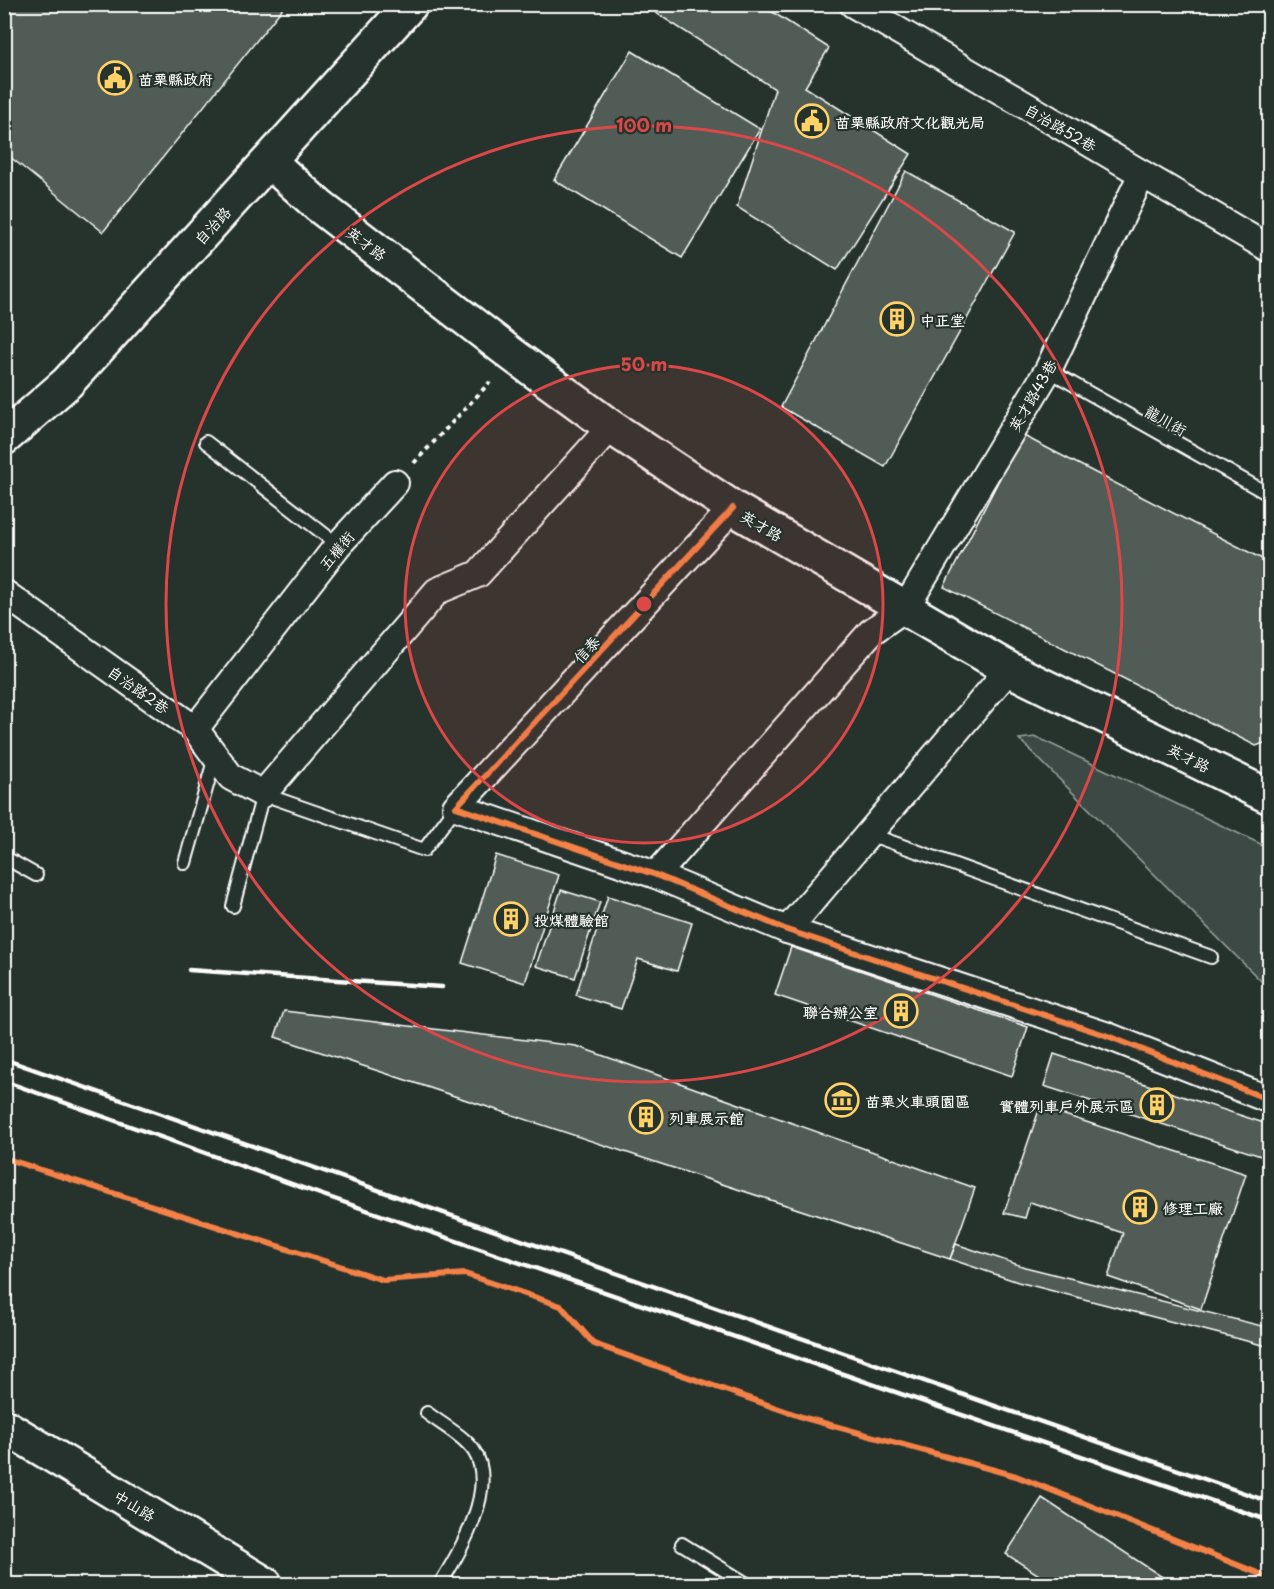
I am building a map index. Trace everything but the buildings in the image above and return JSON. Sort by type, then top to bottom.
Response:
[{"type":"street","name":"自治路","points":[[4,438],[67,383],[411,4]]},
{"type":"street","name":"自治路52巷","points":[[853,4],[1269,249]]},
{"type":"street","name":"英才路","points":[[270,162],[319,206],[611,427],[733,508],[1009,669],[1269,797]]},
{"type":"street","name":"英才路43巷","points":[[906,607],[1048,370],[1142,174]]},
{"type":"street","points":[[263,794],[437,591],[478,574],[611,427]]},
{"type":"street","name":"五權街","points":[[195,729],[338,545],[395,483]]},
{"type":"street","name":"信泰","points":[[456,807],[733,508]]},
{"type":"street","name":"自治路2巷","points":[[4,593],[195,729],[231,777],[263,794]]},
{"type":"street","points":[[656,875],[871,632],[906,607]]},
{"type":"street","points":[[787,930],[1009,669]]},
{"type":"street","points":[[456,807],[656,875],[787,930],[1105,1035],[1269,1100]]},
{"type":"street","name":"中山路","points":[[4,1426],[234,1572],[265,1584]]},
{"type":"lane","name":"龍川街","points":[[1048,370],[1269,495]]},
{"type":"lane","points":[[206,442],[338,545]]},
{"type":"lane","points":[[185,863],[215,756]]},
{"type":"lane","points":[[233,906],[263,794],[424,850],[456,807]]},
{"type":"lane","points":[[869,834],[1211,957]]},
{"type":"lane","points":[[4,857],[36,874]]},
{"type":"lane","points":[[427,1413],[472,1449],[482,1466],[480,1487],[470,1530],[461,1550],[440,1584]]},
{"type":"lane","points":[[682,1544],[747,1584]]},
{"type":"path","points":[[395,483],[490,382]]},
{"type":"shaded area","points":[[1036,737],[1269,848],[1269,989],[1019,739]]},
{"type":"railway","points":[[189,970],[442,987]]},
{"type":"railway","points":[[4,1059],[1270,1502]]},
{"type":"railway","points":[[4,1081],[317,1193],[1270,1521]]},
{"type":"cycle path","points":[[733,508],[456,807],[656,875],[787,930],[1105,1035],[1270,1100]]},
{"type":"cycle path","points":[[4,1158],[383,1280],[465,1274],[561,1306],[594,1344],[805,1418],[1016,1476],[1270,1578]]},
{"type":"place","name":"苗栗縣政府","points":[[115,78]]},
{"type":"place","name":"苗栗縣政府文化觀光局","points":[[812,121]]},
{"type":"place","name":"中正堂","points":[[897,319]]},
{"type":"place","name":"投煤體驗館","points":[[511,919]]},
{"type":"place","name":"聯合辦公室","points":[[901,1011]]},
{"type":"place","name":"苗栗火車頭園區","points":[[842,1100]]},
{"type":"place","name":"實體列車戶外展示區","points":[[1157,1105]]},
{"type":"place","name":"列車展示館","points":[[646,1117]]},
{"type":"place","name":"修理工廠","points":[[1140,1207]]}]
